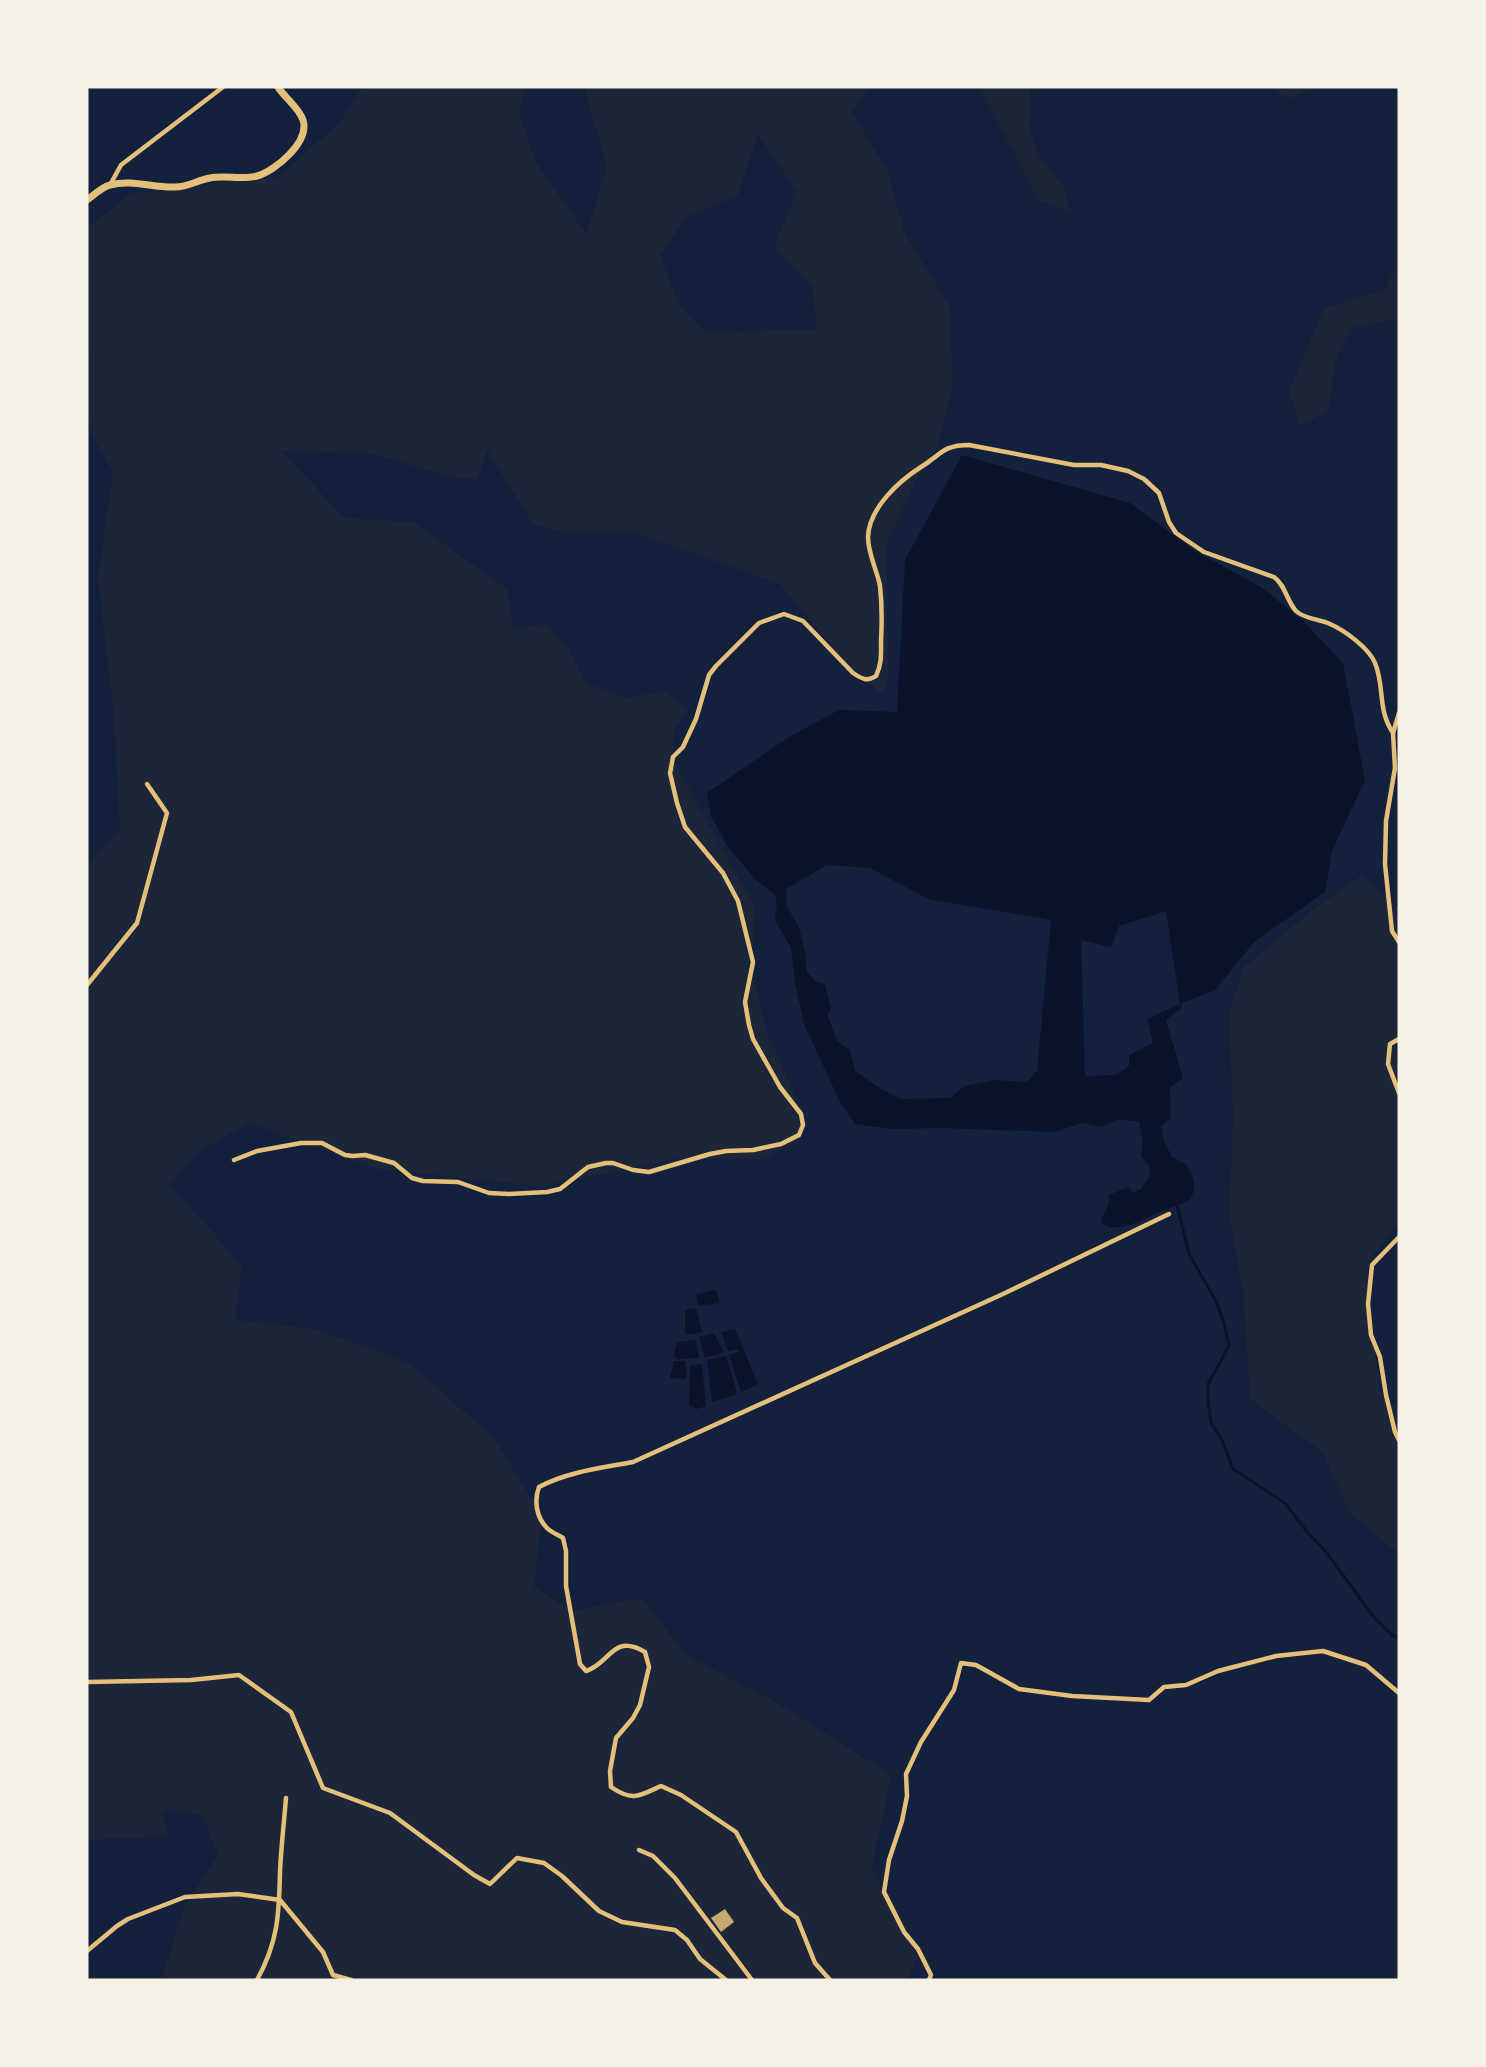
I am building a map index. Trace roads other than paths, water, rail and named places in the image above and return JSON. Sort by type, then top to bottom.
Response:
[{"type":"main road","points":[[87,200],[110,185],[130,183],[184,187],[208,178],[254,177],[264,174],[289,156],[298,144],[304,123],[301,115],[278,87]]},
{"type":"street","points":[[110,185],[121,165],[223,87]]},
{"type":"street","points":[[234,1160],[257,1151],[302,1143],[322,1143],[345,1155],[365,1155],[394,1163],[412,1178],[423,1181],[458,1182],[489,1193],[508,1194],[560,1189],[588,1167],[606,1163],[649,1172],[710,1154],[753,1150],[781,1143],[799,1135],[803,1125],[801,1114],[780,1087],[753,1039],[749,1025],[745,1002],[753,962],[738,901],[723,873],[685,827],[670,773],[673,757],[682,747],[696,718],[709,675],[759,623],[772,616],[784,614],[803,621],[853,673],[867,680],[876,676],[881,662],[881,605],[879,583],[868,537],[871,524],[878,506],[910,473],[952,445],[969,445],[1074,465],[1114,467],[1144,479],[1159,493],[1169,522],[1176,532],[1204,552],[1274,577],[1281,582],[1289,601],[1297,612],[1330,624],[1356,640],[1375,661],[1384,716],[1393,733]]},
{"type":"street","points":[[1399,713],[1393,733],[1395,768],[1386,821],[1385,864],[1392,931],[1399,942]]},
{"type":"street","points":[[87,985],[137,923],[167,813],[147,784]]},
{"type":"street","points":[[1399,1039],[1390,1044],[1388,1064],[1399,1093]]},
{"type":"street","points":[[830,1980],[815,1963],[797,1918],[783,1908],[761,1878],[736,1832],[681,1795],[661,1786],[639,1796],[624,1796],[611,1787],[610,1771],[616,1738],[633,1718],[640,1705],[649,1667],[645,1652],[635,1646],[621,1646],[608,1654],[594,1668],[586,1671],[580,1664],[566,1586],[566,1551],[563,1538],[547,1528],[539,1516],[535,1498],[539,1487],[553,1480],[598,1468],[633,1462],[1003,1294],[1169,1214]]},
{"type":"street","points":[[1399,1237],[1372,1266],[1368,1304],[1371,1335],[1380,1357],[1386,1395],[1399,1440]]},
{"type":"street","points":[[929,1980],[931,1975],[918,1949],[904,1932],[884,1892],[889,1860],[906,1804],[906,1774],[921,1742],[954,1690],[961,1663],[976,1665],[1019,1689],[1072,1696],[1149,1700],[1164,1687],[1186,1685],[1218,1671],[1276,1656],[1323,1651],[1366,1665],[1399,1693]]},
{"type":"street","points":[[87,1682],[191,1680],[239,1675],[291,1712],[323,1788],[390,1813],[474,1875],[490,1884],[517,1858],[544,1863],[562,1876],[599,1911],[622,1922],[675,1930],[687,1940],[700,1959],[726,1980]]},
{"type":"street","points":[[257,1980],[269,1959],[275,1936],[280,1900],[286,1798]]},
{"type":"street","points":[[639,1850],[653,1856],[675,1878],[752,1980]]},
{"type":"street","points":[[87,1951],[128,1918],[185,1897],[238,1894],[280,1900],[323,1952],[333,1975],[351,1980]]},
{"type":"waterway","points":[[1177,1205],[1189,1254],[1216,1301],[1229,1346],[1208,1384],[1208,1400],[1211,1423],[1222,1440],[1233,1469],[1285,1503],[1327,1553],[1373,1616],[1392,1635],[1399,1638]]}]
